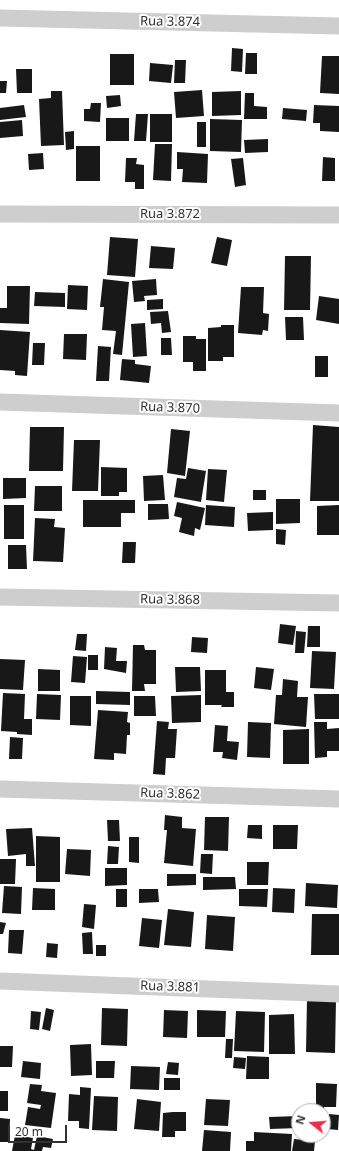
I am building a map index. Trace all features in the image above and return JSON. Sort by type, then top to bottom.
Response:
[{"type":"street","name":"Rua 3.874","points":[[0,18],[339,26]]},
{"type":"street","name":"Rua 3.872","points":[[0,214],[339,215]]},
{"type":"street","name":"Rua 3.870","points":[[0,402],[339,413]]},
{"type":"street","name":"Rua 3.868","points":[[0,597],[339,604]]},
{"type":"street","name":"Rua 3.862","points":[[0,789],[339,799]]},
{"type":"street","name":"Rua 3.881","points":[[0,981],[339,994]]},
{"type":"building","points":[[232,48],[243,49],[242,72],[231,71]]},
{"type":"building","points":[[246,53],[257,53],[257,74],[245,74]]},
{"type":"building","points":[[110,54],[134,54],[134,85],[110,85]]},
{"type":"building","points":[[322,56],[339,56],[339,94],[320,93]]},
{"type":"building","points":[[175,60],[186,60],[185,83],[174,83]]},
{"type":"building","points":[[150,63],[173,65],[171,83],[149,81]]},
{"type":"building","points":[[16,69],[32,69],[32,93],[17,93]]},
{"type":"building","points":[[0,81],[7,81],[6,93],[0,93]]},
{"type":"building","points":[[202,90],[204,116],[176,118],[174,92]]},
{"type":"building","points":[[51,91],[62,91],[64,145],[41,146],[39,99],[51,98]]},
{"type":"building","points":[[241,91],[241,115],[212,116],[212,92]]},
{"type":"building","points":[[245,93],[254,93],[254,106],[267,107],[267,119],[244,119]]},
{"type":"building","points":[[120,95],[121,106],[107,108],[106,96]]},
{"type":"building","points":[[91,103],[101,103],[100,122],[84,121],[84,109],[90,109]]},
{"type":"building","points":[[24,105],[26,117],[0,120],[0,108]]},
{"type":"building","points":[[314,105],[339,106],[339,132],[320,131],[320,123],[313,123]]},
{"type":"building","points":[[283,108],[307,110],[306,121],[282,119]]},
{"type":"building","points":[[136,114],[148,114],[146,141],[134,141]]},
{"type":"building","points":[[150,114],[172,114],[172,142],[150,142]]},
{"type":"building","points":[[106,118],[129,118],[129,141],[106,141]]},
{"type":"building","points":[[210,119],[242,120],[241,152],[210,151]]},
{"type":"building","points":[[22,120],[23,136],[0,138],[0,122]]},
{"type":"building","points":[[197,122],[206,122],[206,147],[197,147]]},
{"type":"building","points":[[74,131],[74,149],[66,150],[65,132]]},
{"type":"building","points":[[268,139],[268,152],[245,153],[244,140]]},
{"type":"building","points":[[155,144],[172,144],[171,181],[153,180]]},
{"type":"building","points":[[76,146],[100,146],[100,181],[76,181]]},
{"type":"building","points":[[177,152],[208,154],[207,183],[182,182],[183,169],[177,169]]},
{"type":"building","points":[[43,153],[44,169],[29,170],[28,154]]},
{"type":"building","points":[[323,157],[335,158],[335,181],[322,181]]},
{"type":"building","points":[[126,158],[137,158],[136,164],[144,165],[144,189],[135,189],[135,182],[125,182]]},
{"type":"building","points":[[243,158],[246,185],[235,187],[231,159]]},
{"type":"building","points":[[110,237],[138,239],[135,277],[107,275]]},
{"type":"building","points":[[217,237],[232,240],[227,266],[211,263]]},
{"type":"building","points":[[151,246],[175,248],[173,269],[149,268]]},
{"type":"building","points":[[285,256],[311,256],[310,310],[284,310]]},
{"type":"building","points":[[103,279],[129,282],[122,355],[113,354],[116,331],[102,330],[104,307],[100,307]]},
{"type":"building","points":[[156,279],[157,295],[144,296],[145,301],[134,302],[132,281]]},
{"type":"building","points":[[68,285],[88,286],[87,310],[67,309]]},
{"type":"building","points":[[7,286],[30,286],[29,324],[0,323],[0,308],[7,308]]},
{"type":"building","points":[[241,287],[264,287],[263,313],[269,314],[268,331],[263,330],[262,335],[238,333]]},
{"type":"building","points":[[35,292],[65,293],[65,307],[34,306]]},
{"type":"building","points":[[319,296],[339,299],[339,324],[316,320]]},
{"type":"building","points":[[163,299],[163,309],[147,310],[147,300]]},
{"type":"building","points":[[168,311],[171,332],[162,333],[161,323],[151,324],[150,312]]},
{"type":"building","points":[[285,317],[303,317],[304,340],[286,340]]},
{"type":"building","points":[[145,323],[147,356],[133,357],[131,324]]},
{"type":"building","points":[[221,325],[234,325],[234,357],[223,357],[223,361],[208,361],[208,328],[221,327]]},
{"type":"building","points":[[0,330],[30,332],[27,376],[15,375],[15,371],[0,370]]},
{"type":"building","points":[[64,334],[87,334],[86,360],[63,359]]},
{"type":"building","points":[[183,336],[196,336],[196,339],[206,339],[206,371],[193,371],[193,362],[183,362]]},
{"type":"building","points":[[161,338],[171,338],[172,355],[161,355]]},
{"type":"building","points":[[33,343],[45,343],[44,365],[32,365]]},
{"type":"building","points":[[98,346],[111,347],[109,381],[96,381]]},
{"type":"building","points":[[315,356],[328,356],[328,377],[315,377]]},
{"type":"building","points":[[122,359],[135,360],[135,364],[151,366],[149,383],[120,380]]},
{"type":"building","points":[[313,425],[339,427],[339,501],[310,501]]},
{"type":"building","points":[[30,427],[64,427],[63,471],[29,471]]},
{"type":"building","points":[[171,429],[190,431],[185,476],[167,473]]},
{"type":"building","points":[[74,440],[100,440],[98,491],[72,491]]},
{"type":"building","points":[[101,467],[127,468],[127,492],[119,492],[119,496],[101,496]]},
{"type":"building","points":[[188,468],[206,471],[201,502],[174,497],[177,478],[186,479]]},
{"type":"building","points":[[208,469],[227,470],[224,502],[206,500]]},
{"type":"building","points":[[163,475],[165,500],[144,501],[143,476]]},
{"type":"building","points":[[3,478],[26,478],[26,498],[3,499]]},
{"type":"building","points":[[35,486],[62,486],[62,511],[34,511]]},
{"type":"building","points":[[253,490],[266,490],[266,500],[253,500]]},
{"type":"building","points":[[276,499],[300,499],[300,523],[276,524]]},
{"type":"building","points":[[83,500],[135,500],[135,513],[121,513],[121,527],[83,527]]},
{"type":"building","points":[[177,502],[205,508],[200,530],[195,528],[194,536],[179,532],[182,518],[174,516]]},
{"type":"building","points":[[148,504],[168,504],[169,519],[148,520]]},
{"type":"building","points":[[4,505],[24,505],[24,539],[4,539]]},
{"type":"building","points":[[206,505],[235,507],[234,527],[205,525]]},
{"type":"building","points":[[339,505],[339,535],[317,535],[317,506]]},
{"type":"building","points":[[273,512],[273,530],[248,531],[247,513]]},
{"type":"building","points":[[35,518],[55,519],[54,527],[65,528],[63,562],[33,561]]},
{"type":"building","points":[[276,529],[286,530],[285,545],[276,544]]},
{"type":"building","points":[[123,542],[136,542],[135,563],[122,563]]},
{"type":"building","points":[[8,545],[26,545],[27,569],[8,569]]},
{"type":"building","points":[[280,624],[296,626],[293,645],[278,643]]},
{"type":"building","points":[[308,626],[320,626],[320,647],[307,647]]},
{"type":"building","points":[[296,631],[306,632],[304,653],[295,653]]},
{"type":"building","points":[[77,634],[87,634],[86,651],[75,650]]},
{"type":"building","points":[[192,637],[208,638],[207,653],[191,652]]},
{"type":"building","points":[[133,645],[144,645],[145,650],[156,650],[156,684],[144,684],[145,691],[132,691]]},
{"type":"building","points":[[105,647],[117,648],[116,661],[127,661],[126,673],[104,669]]},
{"type":"building","points":[[312,651],[336,652],[334,689],[310,688]]},
{"type":"building","points":[[88,655],[98,655],[98,670],[88,670]]},
{"type":"building","points":[[73,656],[87,657],[85,683],[71,682]]},
{"type":"building","points":[[0,659],[25,660],[23,690],[0,689]]},
{"type":"building","points":[[175,667],[200,667],[201,691],[176,692]]},
{"type":"building","points":[[256,667],[274,669],[271,690],[254,688]]},
{"type":"building","points":[[38,669],[60,670],[60,691],[38,691]]},
{"type":"building","points":[[205,670],[226,670],[226,692],[234,692],[234,707],[205,705]]},
{"type":"building","points":[[283,679],[298,681],[297,697],[308,697],[306,727],[274,724],[276,695],[282,695]]},
{"type":"building","points":[[96,691],[130,692],[130,705],[96,704]]},
{"type":"building","points":[[3,693],[25,694],[24,719],[32,719],[32,735],[1,731]]},
{"type":"building","points":[[37,694],[61,695],[60,720],[36,719]]},
{"type":"building","points":[[314,694],[339,694],[339,719],[315,719]]},
{"type":"building","points":[[201,695],[201,722],[172,723],[171,696]]},
{"type":"building","points":[[70,696],[91,696],[91,726],[70,725]]},
{"type":"building","points":[[134,696],[155,696],[156,716],[134,716]]},
{"type":"building","points":[[98,710],[128,712],[127,722],[130,723],[130,735],[127,735],[126,754],[114,753],[114,760],[94,759]]},
{"type":"building","points":[[157,721],[169,722],[168,729],[177,729],[175,758],[166,758],[165,775],[153,774]]},
{"type":"building","points":[[248,722],[271,723],[270,758],[247,757]]},
{"type":"building","points":[[314,722],[327,722],[327,729],[339,728],[339,751],[327,751],[327,757],[315,758]]},
{"type":"building","points":[[215,725],[228,726],[227,741],[239,742],[237,760],[222,758],[223,752],[213,752]]},
{"type":"building","points":[[309,729],[309,764],[283,764],[283,730]]},
{"type":"building","points":[[10,737],[23,738],[22,759],[9,759]]},
{"type":"building","points":[[165,815],[182,817],[182,828],[196,829],[193,866],[164,863],[167,830],[164,830]]},
{"type":"building","points":[[205,817],[229,817],[228,851],[204,850]]},
{"type":"building","points":[[107,820],[119,820],[120,841],[108,841]]},
{"type":"building","points":[[248,825],[262,825],[262,839],[247,838]]},
{"type":"building","points":[[273,825],[298,825],[297,849],[273,849]]},
{"type":"building","points":[[32,828],[35,866],[26,866],[26,854],[8,856],[6,829]]},
{"type":"building","points":[[36,836],[60,837],[60,882],[36,882]]},
{"type":"building","points":[[129,837],[139,837],[139,863],[129,862]]},
{"type":"building","points":[[108,846],[119,847],[118,864],[107,864]]},
{"type":"building","points":[[67,849],[91,850],[90,876],[65,874]]},
{"type":"building","points":[[201,854],[213,854],[212,874],[200,873]]},
{"type":"building","points":[[0,859],[16,859],[15,884],[0,884]]},
{"type":"building","points":[[247,862],[269,862],[268,885],[247,885]]},
{"type":"building","points":[[105,868],[127,868],[127,885],[105,886]]},
{"type":"building","points":[[167,874],[196,874],[196,885],[167,886]]},
{"type":"building","points":[[203,877],[235,877],[236,889],[203,890]]},
{"type":"building","points":[[306,883],[338,885],[337,908],[305,906]]},
{"type":"building","points":[[4,886],[22,887],[21,914],[2,913]]},
{"type":"building","points":[[33,888],[55,889],[55,910],[32,910]]},
{"type":"building","points":[[273,888],[295,889],[294,913],[272,912]]},
{"type":"building","points":[[116,889],[127,889],[127,907],[116,907]]},
{"type":"building","points":[[139,889],[158,889],[159,902],[139,903]]},
{"type":"building","points":[[239,889],[268,889],[267,907],[239,906]]},
{"type":"building","points":[[84,904],[96,905],[94,929],[82,927]]},
{"type":"building","points":[[168,909],[194,912],[191,947],[164,945]]},
{"type":"building","points":[[312,914],[339,914],[339,955],[311,955]]},
{"type":"building","points":[[207,915],[235,917],[233,951],[205,949]]},
{"type":"building","points":[[142,918],[162,920],[159,948],[139,946]]},
{"type":"building","points":[[0,922],[6,923],[3,934],[0,934]]},
{"type":"building","points":[[9,930],[24,930],[22,954],[8,953]]},
{"type":"building","points":[[92,932],[93,954],[83,954],[82,933]]},
{"type":"building","points":[[47,943],[58,944],[57,958],[46,957]]},
{"type":"building","points":[[96,945],[106,945],[106,956],[96,956]]},
{"type":"building","points":[[307,999],[336,1000],[335,1053],[306,1052]]},
{"type":"building","points":[[46,1008],[54,1010],[50,1031],[42,1029]]},
{"type":"building","points":[[102,1008],[128,1009],[127,1046],[101,1045]]},
{"type":"building","points":[[164,1010],[188,1011],[187,1038],[163,1037]]},
{"type":"building","points":[[197,1010],[226,1011],[225,1037],[197,1037]]},
{"type":"building","points":[[31,1011],[41,1012],[39,1030],[30,1029]]},
{"type":"building","points":[[236,1011],[265,1012],[264,1052],[234,1051]]},
{"type":"building","points":[[294,1014],[295,1054],[269,1054],[269,1015]]},
{"type":"building","points":[[226,1039],[233,1039],[232,1058],[225,1058]]},
{"type":"building","points":[[91,1044],[92,1075],[71,1076],[70,1045]]},
{"type":"building","points":[[0,1046],[13,1046],[12,1067],[0,1067]]},
{"type":"building","points":[[247,1056],[269,1057],[269,1079],[246,1079]]},
{"type":"building","points":[[234,1057],[246,1058],[245,1069],[233,1068]]},
{"type":"building","points":[[23,1061],[41,1063],[40,1079],[21,1077]]},
{"type":"building","points":[[96,1061],[115,1061],[114,1078],[96,1078]]},
{"type":"building","points":[[168,1062],[179,1063],[178,1075],[166,1074]]},
{"type":"building","points":[[131,1066],[160,1067],[159,1090],[130,1089]]},
{"type":"building","points":[[164,1078],[180,1078],[180,1090],[164,1090]]},
{"type":"building","points":[[316,1083],[337,1084],[336,1107],[331,1107],[331,1103],[316,1103]]},
{"type":"building","points":[[30,1084],[42,1085],[41,1091],[56,1093],[51,1128],[25,1125],[28,1107],[40,1109],[41,1105],[27,1103]]},
{"type":"building","points":[[80,1087],[91,1088],[89,1129],[79,1128],[79,1121],[68,1121],[69,1094],[80,1095]]},
{"type":"building","points":[[0,1091],[8,1091],[8,1111],[0,1111]]},
{"type":"building","points":[[94,1096],[118,1097],[117,1131],[92,1130]]},
{"type":"building","points":[[137,1099],[161,1102],[159,1131],[134,1129]]},
{"type":"building","points":[[206,1099],[230,1100],[228,1126],[204,1125]]},
{"type":"building","points":[[186,1112],[186,1131],[175,1131],[175,1137],[162,1137],[163,1113]]},
{"type":"building","points":[[331,1114],[339,1115],[338,1130],[331,1129]]},
{"type":"building","points":[[291,1116],[291,1128],[270,1129],[269,1117]]},
{"type":"building","points":[[0,1118],[10,1119],[9,1142],[0,1142]]},
{"type":"building","points":[[204,1130],[231,1132],[230,1151],[202,1151]]},
{"type":"building","points":[[254,1132],[291,1134],[291,1151],[246,1151],[246,1141],[254,1141]]},
{"type":"building","points":[[15,1135],[33,1138],[31,1149],[34,1150],[37,1136],[53,1139],[51,1148],[43,1147],[42,1151],[12,1151]]},
{"type":"building","points":[[293,1143],[315,1143],[314,1151],[292,1151]]}]
